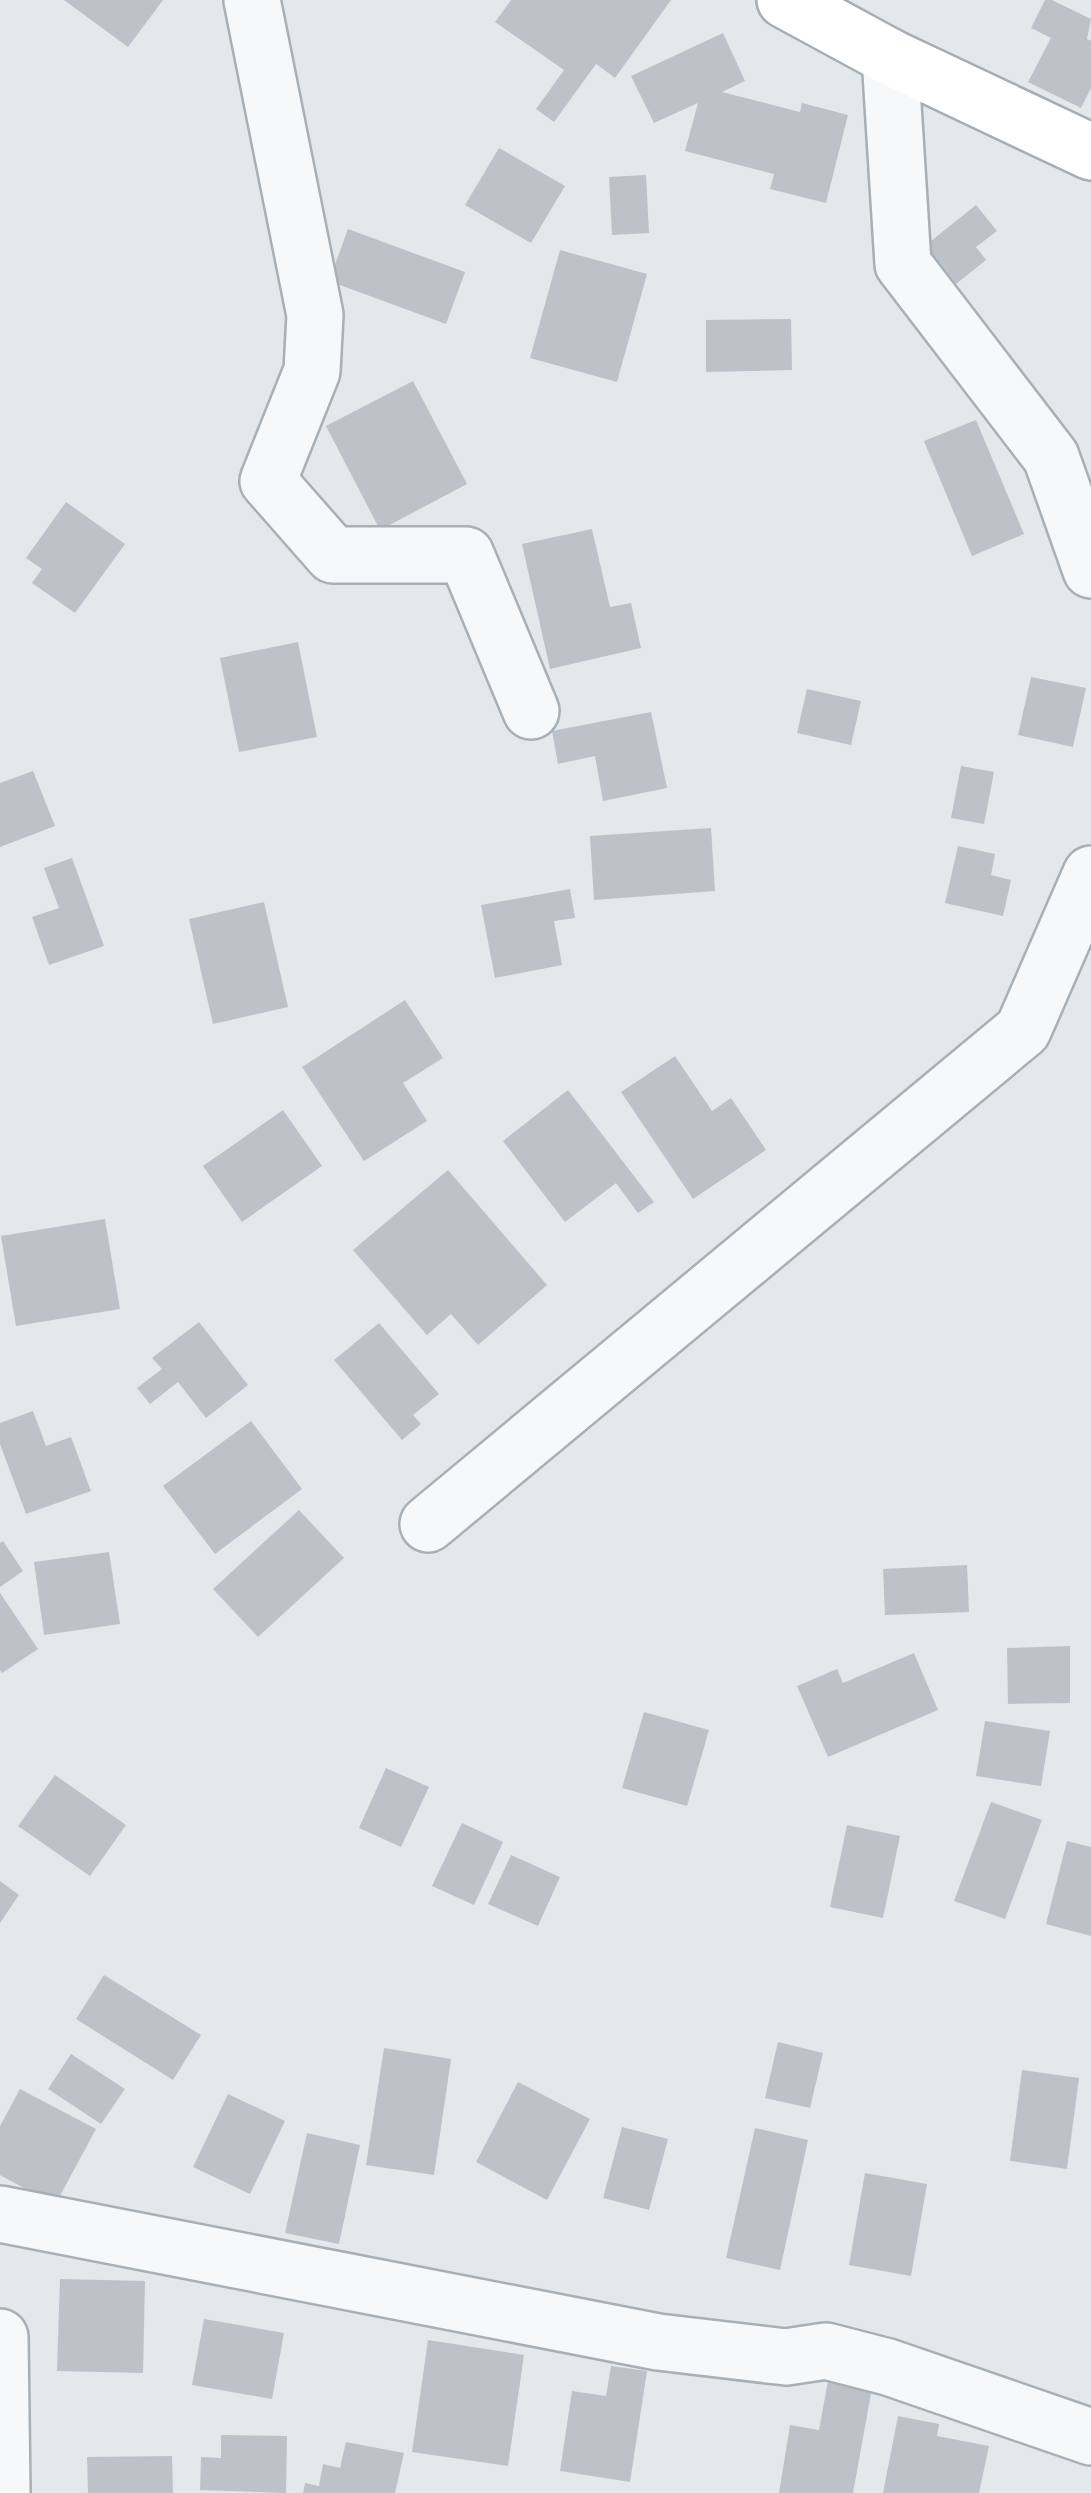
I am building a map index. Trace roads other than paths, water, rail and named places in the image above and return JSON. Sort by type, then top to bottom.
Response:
[{"type":"main road","points":[[785,0],[890,57],[1091,152]]},
{"type":"street","points":[[252,0],[316,315],[312,371],[268,481],[333,554],[466,554],[531,711]]},
{"type":"street","points":[[890,57],[903,264],[1051,457],[1091,570]]},
{"type":"street","points":[[428,1524],[1023,1030],[1091,874]]},
{"type":"street","points":[[0,2214],[658,2342],[786,2357],[826,2351],[906,2372],[1091,2437]]},
{"type":"street","points":[[0,2337],[2,2493]]}]
